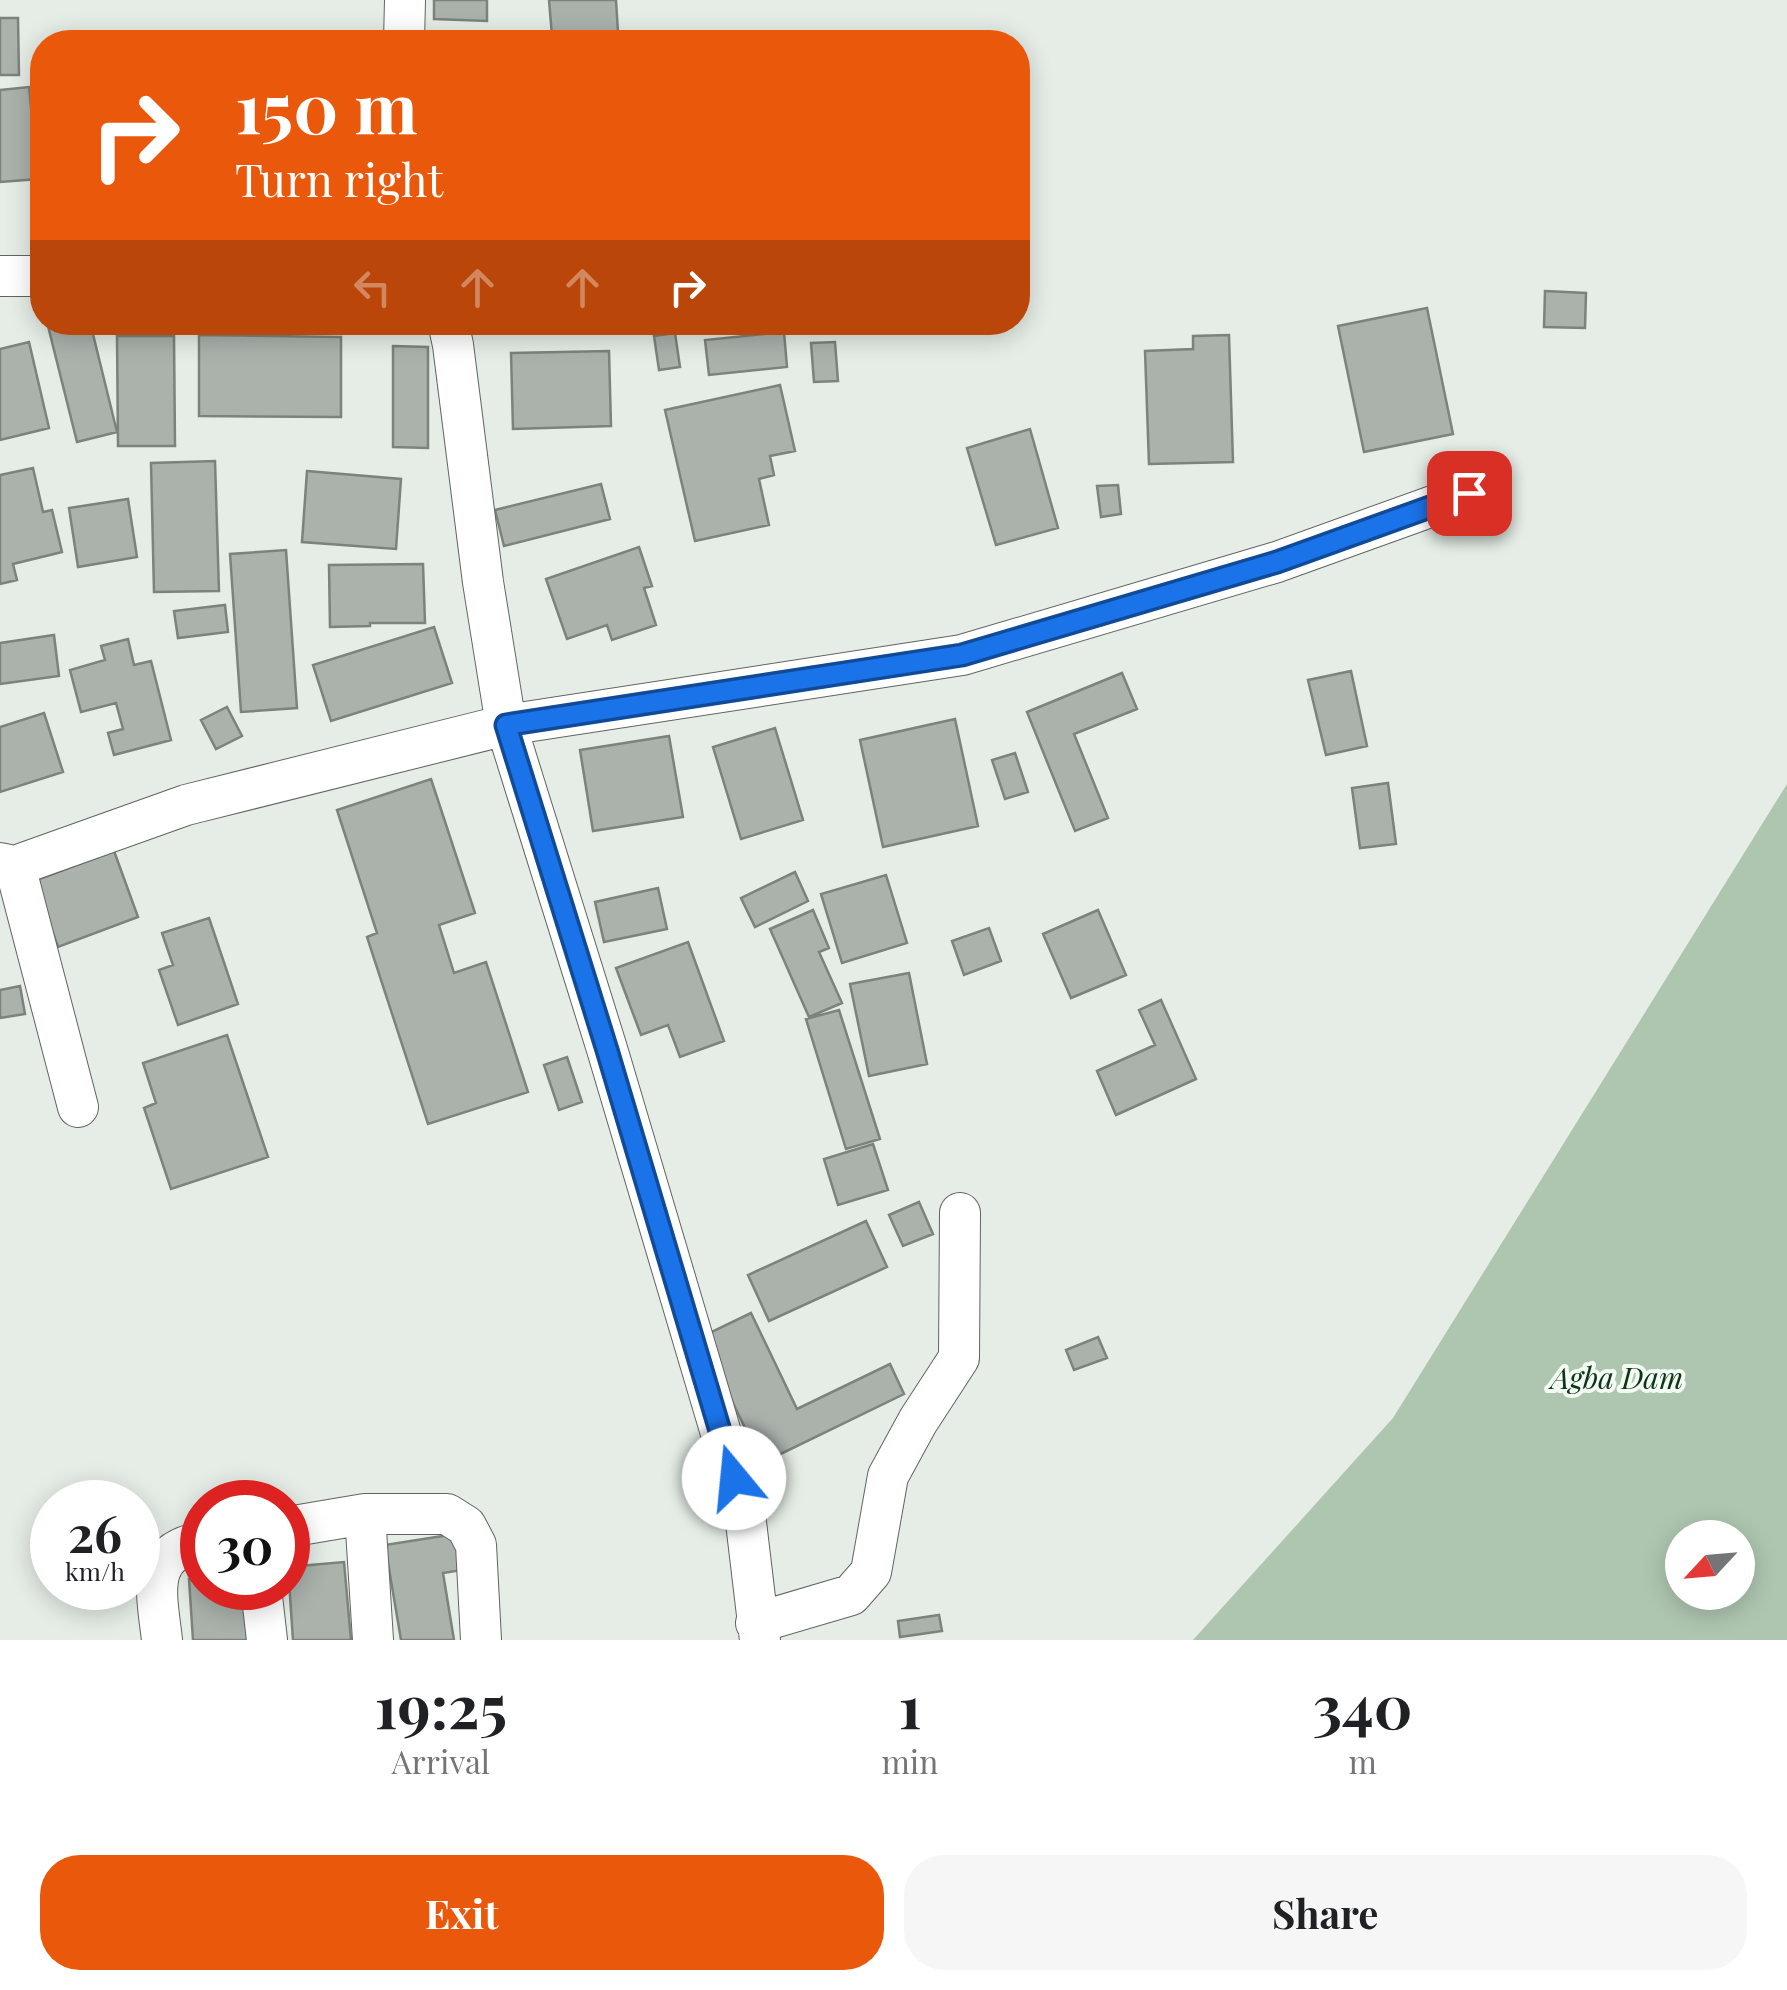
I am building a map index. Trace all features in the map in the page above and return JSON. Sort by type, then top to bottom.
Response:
[{"type":"street","points":[[404,30],[405,0]]},
{"type":"street","points":[[0,276],[30,276]]},
{"type":"street","points":[[451,335],[506,725],[744,1514],[758,1632],[851,1596],[871,1572],[888,1476],[959,1358],[960,1213]]},
{"type":"street","points":[[78,1107],[7,864],[186,805],[506,725],[962,655],[1277,562],[1469,493]]},
{"type":"street","points":[[364,1514],[373,1640]]},
{"type":"street","points":[[310,1523],[364,1514],[447,1514],[466,1526],[476,1545],[481,1640]]},
{"type":"street","points":[[162,1640],[158,1572],[180,1548]]},
{"type":"street","points":[[263,1610],[266,1640]]},
{"type":"water","name":"Agba Dam","points":[[1787,784],[1787,1640],[1193,1640],[1393,1418]]},
{"type":"building","points":[[434,0],[487,0],[487,21],[434,19]]},
{"type":"building","points":[[549,0],[616,0],[618,30],[552,30]]},
{"type":"building","points":[[0,18],[18,18],[19,75],[0,75]]},
{"type":"building","points":[[29,87],[30,180],[0,182],[0,90]]},
{"type":"building","points":[[1545,291],[1586,293],[1585,328],[1544,327]]},
{"type":"building","points":[[1427,308],[1453,434],[1364,452],[1338,326]]},
{"type":"building","points":[[50,335],[93,335],[117,432],[77,442]]},
{"type":"building","points":[[199,335],[341,337],[341,417],[199,416]]},
{"type":"building","points":[[675,335],[680,367],[659,370],[654,336]]},
{"type":"building","points":[[784,335],[787,367],[709,375],[705,340]]},
{"type":"building","points":[[1229,335],[1233,462],[1149,464],[1145,351],[1193,349],[1193,336]]},
{"type":"building","points":[[117,336],[174,336],[175,446],[118,446]]},
{"type":"building","points":[[29,342],[49,428],[0,440],[0,349]]},
{"type":"building","points":[[835,342],[838,381],[814,382],[811,343]]},
{"type":"building","points":[[393,346],[428,347],[428,448],[393,447]]},
{"type":"building","points":[[609,351],[611,426],[513,429],[511,353]]},
{"type":"building","points":[[780,385],[795,451],[770,456],[774,475],[759,479],[769,525],[695,541],[665,410]]},
{"type":"building","points":[[1030,429],[1058,528],[996,545],[967,448]]},
{"type":"building","points":[[215,461],[219,591],[154,592],[151,463]]},
{"type":"building","points":[[33,468],[43,512],[52,510],[62,552],[13,564],[17,580],[0,584],[0,475]]},
{"type":"building","points":[[307,471],[401,479],[396,549],[302,542]]},
{"type":"building","points":[[601,484],[610,519],[504,546],[495,510]]},
{"type":"building","points":[[1118,485],[1121,514],[1101,517],[1097,486]]},
{"type":"building","points":[[128,499],[137,557],[78,567],[69,508]]},
{"type":"building","points":[[639,547],[652,586],[644,588],[656,625],[612,640],[607,625],[567,639],[546,579]]},
{"type":"building","points":[[286,550],[297,708],[241,712],[230,554]]},
{"type":"building","points":[[423,564],[425,623],[330,627],[329,565]]},
{"type":"building","points":[[225,605],[228,632],[178,638],[174,611]]},
{"type":"building","points":[[434,627],[452,683],[331,721],[313,665]]},
{"type":"building","points":[[54,635],[59,676],[0,684],[0,643]]},
{"type":"building","points":[[128,639],[134,665],[151,661],[171,740],[114,755],[108,733],[123,729],[116,703],[81,712],[70,670],[105,660],[101,646]]},
{"type":"building","points":[[1351,671],[1367,746],[1326,755],[1308,680]]},
{"type":"building","points":[[1122,673],[1137,709],[1074,734],[1108,818],[1075,831],[1027,712]]},
{"type":"building","points":[[227,707],[242,736],[216,749],[201,720]]},
{"type":"building","points":[[44,713],[63,772],[0,792],[0,727]]},
{"type":"building","points":[[955,719],[978,826],[883,847],[860,740]]},
{"type":"building","points":[[775,728],[803,820],[741,839],[713,747]]},
{"type":"building","points":[[669,736],[683,817],[593,831],[580,750]]},
{"type":"building","points":[[1015,753],[1028,792],[1005,799],[992,760]]},
{"type":"building","points":[[431,779],[475,913],[439,925],[454,973],[486,962],[528,1092],[428,1124],[367,937],[377,933],[337,810]]},
{"type":"building","points":[[1388,783],[1396,844],[1360,848],[1352,788]]},
{"type":"building","points":[[114,851],[138,917],[58,947],[34,881]]},
{"type":"building","points":[[795,872],[808,901],[755,927],[741,898]]},
{"type":"building","points":[[886,875],[907,943],[842,963],[821,894]]},
{"type":"building","points":[[658,888],[667,929],[604,942],[595,902]]},
{"type":"building","points":[[813,910],[829,948],[819,952],[842,1003],[809,1017],[770,929]]},
{"type":"building","points":[[1098,910],[1126,975],[1071,998],[1043,934]]},
{"type":"building","points":[[209,918],[238,1004],[178,1025],[159,970],[173,965],[162,933]]},
{"type":"building","points":[[989,928],[1001,961],[964,975],[952,941]]},
{"type":"building","points":[[688,942],[724,1041],[680,1057],[668,1025],[641,1035],[616,968]]},
{"type":"building","points":[[909,973],[927,1064],[869,1076],[850,984]]},
{"type":"building","points":[[20,986],[25,1014],[0,1018],[0,990]]},
{"type":"building","points":[[1161,1000],[1196,1079],[1116,1115],[1097,1071],[1155,1045],[1139,1010]]},
{"type":"building","points":[[839,1010],[880,1139],[846,1149],[806,1019]]},
{"type":"building","points":[[227,1035],[268,1157],[171,1189],[144,1108],[156,1103],[143,1063]]},
{"type":"building","points":[[567,1057],[582,1102],[559,1110],[544,1065]]},
{"type":"building","points":[[873,1144],[888,1190],[838,1205],[824,1159]]},
{"type":"building","points":[[919,1202],[933,1234],[903,1246],[889,1215]]},
{"type":"building","points":[[866,1221],[887,1267],[769,1321],[748,1275]]},
{"type":"building","points":[[751,1313],[797,1409],[890,1364],[904,1394],[762,1463],[701,1337]]},
{"type":"building","points":[[1098,1337],[1107,1358],[1074,1370],[1066,1350]]},
{"type":"building","points":[[462,1533],[468,1569],[443,1573],[454,1640],[401,1640],[385,1545]]},
{"type":"building","points":[[344,1562],[351,1640],[293,1640],[291,1610],[310,1610],[310,1565]]},
{"type":"building","points":[[191,1610],[247,1610],[249,1640],[193,1640]]},
{"type":"building","points":[[939,1615],[942,1631],[900,1637],[898,1621]]},
{"type":"route","points":[[734,1478],[506,725],[962,655],[1277,562],[1469,493]]}]
